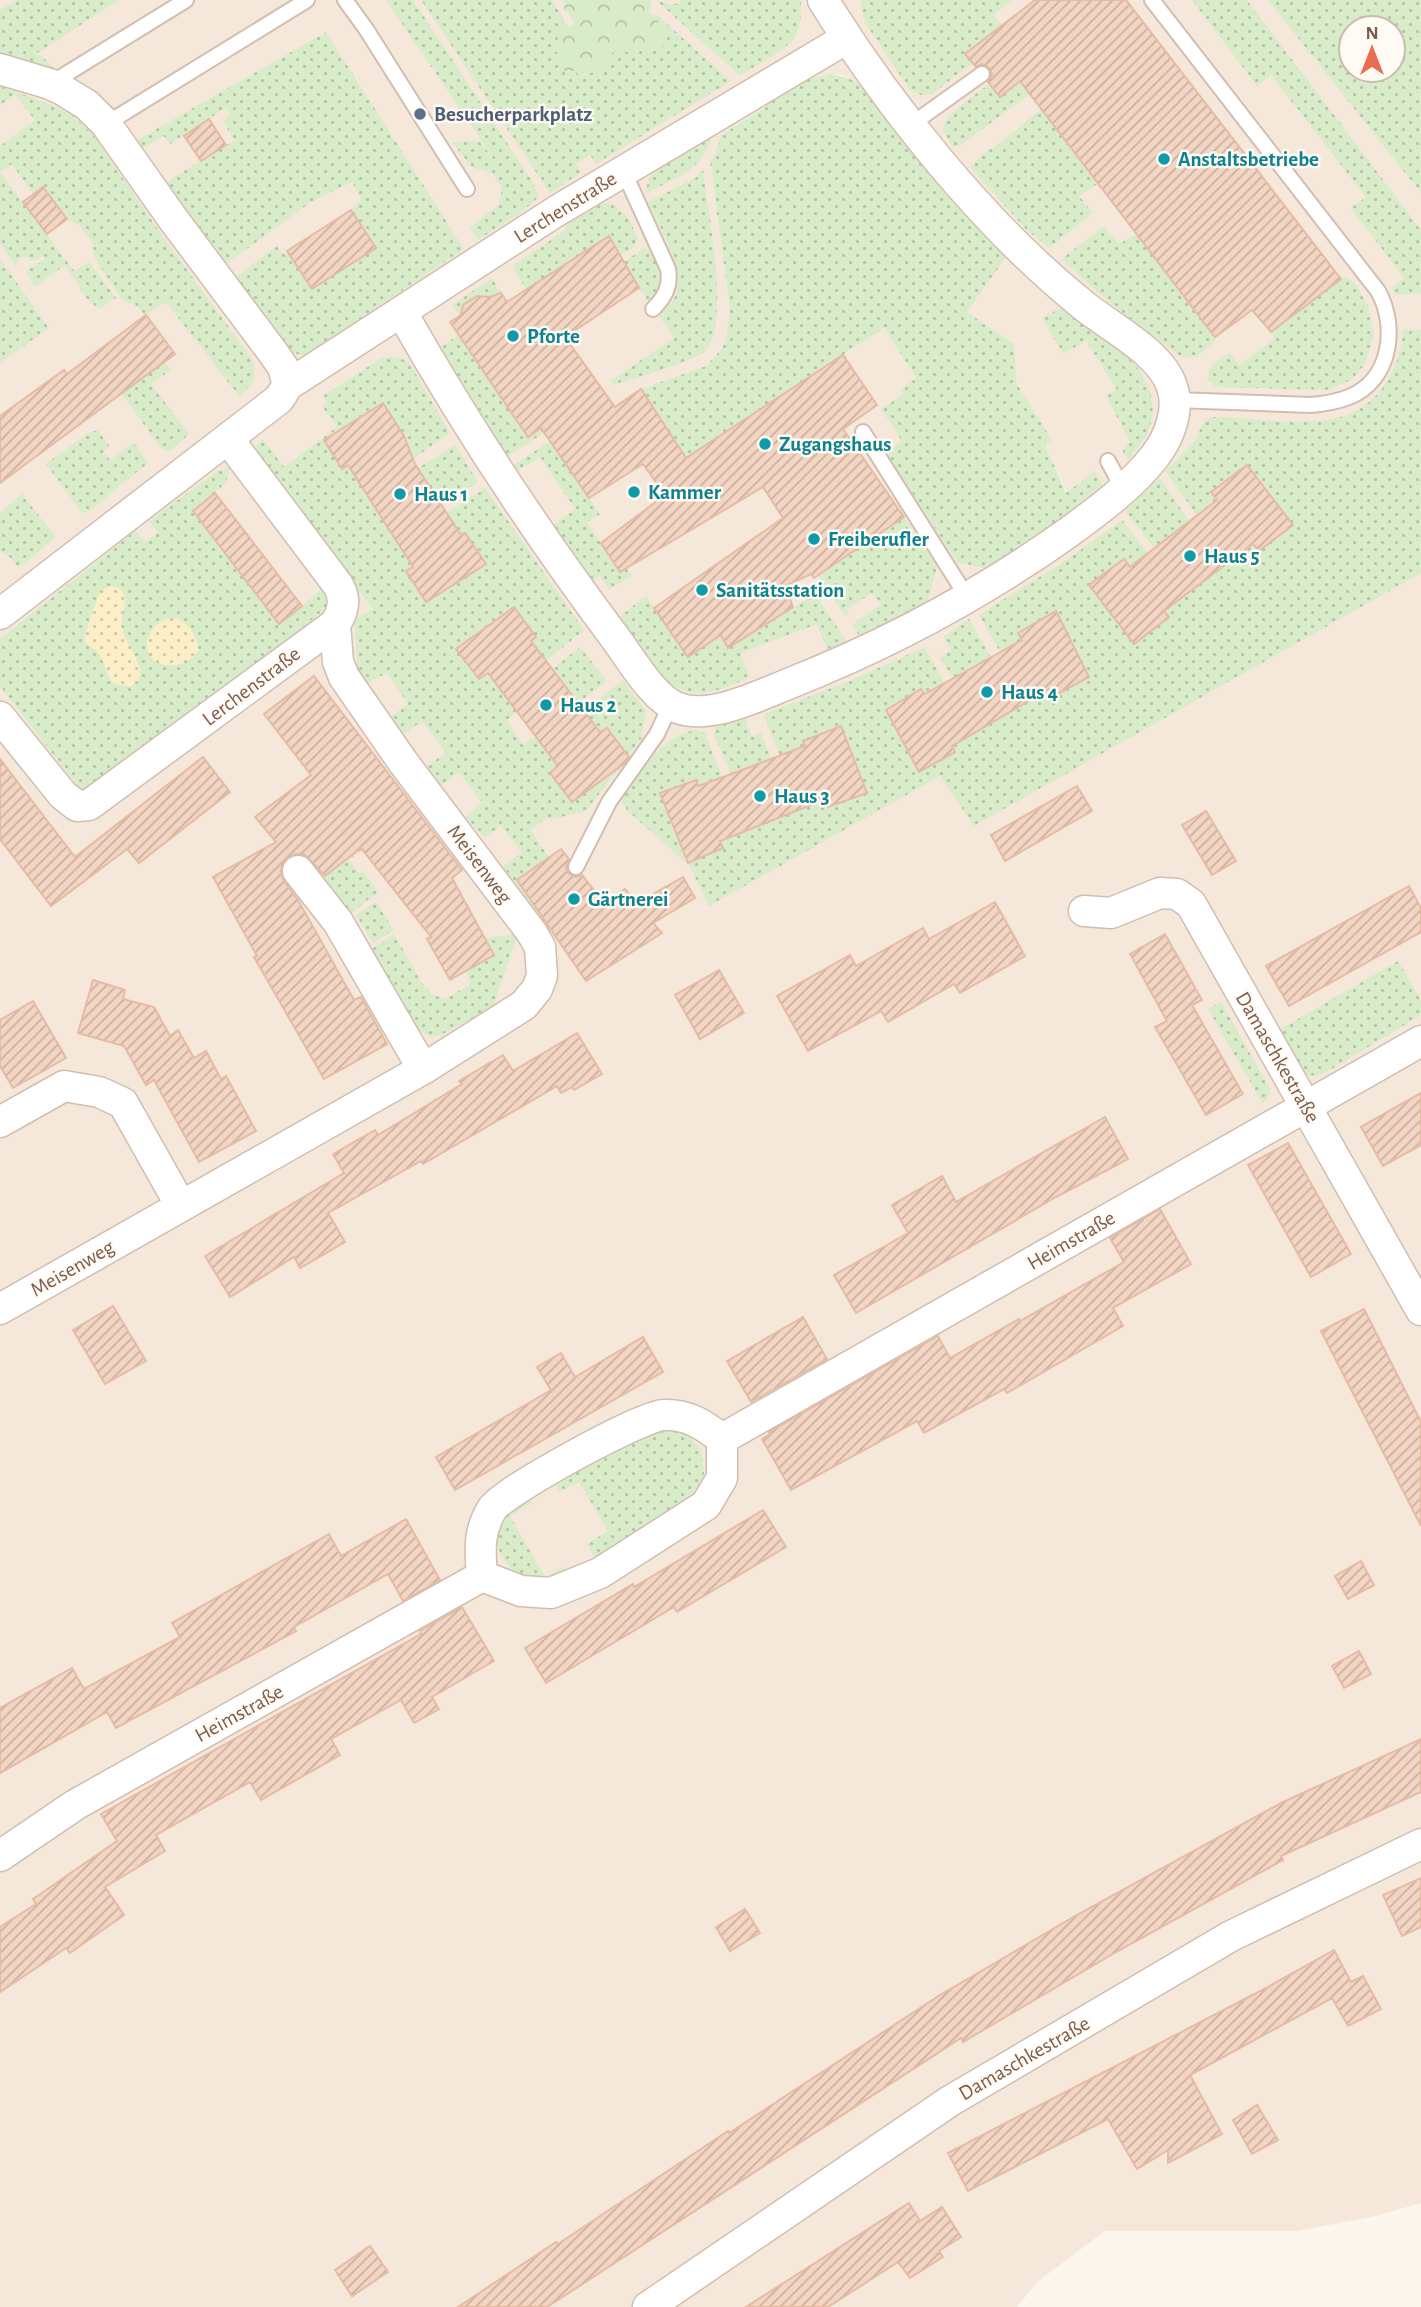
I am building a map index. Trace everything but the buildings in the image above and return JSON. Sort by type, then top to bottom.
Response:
[{"type":"street","points":[[402,313],[500,473],[656,692],[671,704],[692,711],[710,710],[749,699],[827,668],[967,597],[1042,551],[1123,489],[1153,459],[1161,447],[1174,413],[1172,386],[1158,362],[1073,297],[1024,253],[947,168],[846,38],[828,2]]},
{"type":"street","name":"Lerchenstraße","points":[[0,614],[279,399],[288,385],[623,170],[846,38]]},
{"type":"street","points":[[0,69],[50,84],[87,105],[106,124],[274,354],[283,367],[288,385]]},
{"type":"street","points":[[228,439],[343,592],[344,605],[335,624]]},
{"type":"street","name":"Lerchenstraße","points":[[0,717],[63,795],[77,806],[89,804],[335,624]]},
{"type":"street","name":"Meisenweg","points":[[0,1309],[423,1069],[524,1005],[537,989],[542,976],[540,947],[403,762],[344,677],[338,662],[335,624]]},
{"type":"street","points":[[298,871],[338,922],[423,1069]]},
{"type":"street","name":"Damaschkestraße","points":[[1084,911],[1111,913],[1160,893],[1177,894],[1191,904],[1421,1310]]},
{"type":"street","name":"Heimstraße","points":[[722,1439],[1421,1041]]},
{"type":"street","points":[[0,1122],[64,1086],[99,1092],[123,1103],[181,1206]]},
{"type":"street","points":[[663,1415],[695,1420],[722,1439],[722,1478],[706,1505],[600,1573],[551,1593],[521,1591],[482,1576],[480,1537],[493,1507],[618,1431],[663,1415]]},
{"type":"street","name":"Heimstraße","points":[[0,1856],[75,1805],[482,1576]]},
{"type":"street","name":"Damaschkestraße","points":[[648,2307],[950,2101],[1231,1936],[1421,1844]]},
{"type":"lane","points":[[50,84],[186,0]]},
{"type":"lane","points":[[106,124],[307,0]]},
{"type":"lane","points":[[345,0],[467,189]]},
{"type":"lane","points":[[1152,0],[1378,291],[1386,305],[1390,335],[1381,366],[1375,376],[1351,397],[1333,403],[1311,405],[1175,400]]},
{"type":"lane","points":[[912,124],[982,74]]},
{"type":"lane","points":[[623,170],[670,278],[667,290],[653,309]]},
{"type":"lane","points":[[863,432],[967,597]]},
{"type":"lane","points":[[1108,461],[1123,489]]},
{"type":"lane","points":[[576,867],[609,802],[657,734],[671,704]]},
{"type":"shaded area","points":[[0,0],[1268,0],[1421,191],[1421,2203],[1376,2216],[1297,2231],[1105,2231],[1037,2282],[1017,2307],[0,2307]],"holes":[[[833,74],[843,75],[864,88],[939,180],[1008,256],[967,312],[1014,344],[1017,384],[1051,439],[1045,444],[1067,493],[1065,513],[1035,537],[916,379],[884,328],[687,458],[641,389],[706,366],[721,350],[725,341],[730,310],[710,162],[721,135],[768,105],[765,101],[800,81]],[[1086,341],[1112,344],[1128,357],[1146,381],[1153,404],[1151,427],[1128,460],[1122,450],[1130,442],[1106,396],[1117,390]]]},
{"type":"green space","points":[[17,0],[119,0],[36,54],[54,69],[45,75],[0,58],[0,10]]},
{"type":"green space","points":[[386,0],[413,0],[539,195],[521,212],[478,240],[470,227],[499,205],[502,188],[493,174],[472,167],[452,142],[479,141],[496,162]]},
{"type":"green space","points":[[421,0],[552,0],[568,27],[554,49],[565,71],[575,70],[583,76],[610,62],[610,44],[613,40],[621,48],[635,48],[639,43],[658,48],[665,38],[659,28],[658,16],[731,81],[596,164],[590,155],[576,164],[581,173],[550,193]]},
{"type":"green space","points":[[565,0],[652,0],[650,14],[658,16],[659,28],[664,28],[667,32],[662,47],[649,52],[639,44],[630,52],[625,52],[613,40],[611,44],[615,46],[616,52],[612,53],[610,62],[599,68],[598,72],[578,75],[575,70],[568,73],[560,64],[558,53],[554,49],[559,41],[557,38],[562,35],[561,29],[574,24],[564,10]]},
{"type":"green space","points":[[656,0],[671,5],[679,3],[680,0],[801,0],[800,21],[791,42],[739,75]]},
{"type":"green space","points":[[860,0],[1013,0],[993,15],[1002,25],[966,54],[973,63],[932,94],[921,95],[910,90],[864,21]]},
{"type":"green space","points":[[1192,0],[1247,0],[1421,230],[1421,293],[1397,295],[1392,288],[1404,278],[1351,208],[1366,197],[1271,75],[1257,86]]},
{"type":"green space","points":[[1268,0],[1421,0],[1421,193]]},
{"type":"green space","points":[[326,32],[464,249],[305,356],[293,353],[285,347],[234,278],[277,246],[282,253],[290,255],[313,289],[375,248],[351,210],[361,199],[352,182],[311,202],[222,267],[167,185],[171,179],[235,140],[223,122],[231,114],[224,109],[170,144],[164,136],[138,151],[132,143]]},
{"type":"green space","points":[[833,74],[853,80],[864,88],[939,180],[1008,255],[967,312],[1014,344],[1017,384],[1052,440],[1045,444],[1066,493],[1095,471],[1102,485],[1036,537],[988,569],[957,562],[889,457],[889,450],[902,441],[881,409],[904,394],[901,389],[916,378],[884,328],[686,458],[641,389],[706,366],[721,350],[725,341],[730,310],[710,161],[714,157],[721,135],[767,106],[765,101],[800,81]]},
{"type":"green space","points":[[1020,81],[1030,94],[962,144],[954,147],[943,130],[950,116],[989,84],[1000,97]]},
{"type":"green space","points":[[0,86],[57,107],[73,116],[93,135],[252,359],[255,371],[253,380],[239,396],[166,302],[145,315],[133,302],[129,304],[120,297],[94,257],[93,243],[79,225],[67,219],[43,187],[33,194],[12,164],[0,172],[0,146],[35,120],[15,95],[0,105]]},
{"type":"green space","points":[[1041,109],[1099,183],[1079,196],[1093,213],[1049,248],[1026,229],[970,167]]},
{"type":"green space","points":[[713,134],[708,147],[695,165],[687,172],[646,193],[648,180],[654,169]]},
{"type":"green space","points":[[703,170],[716,265],[717,318],[713,338],[705,351],[688,360],[613,385],[610,381],[674,338],[659,316],[674,299],[677,288],[675,263],[648,202],[695,178]]},
{"type":"green space","points":[[0,172],[74,271],[89,262],[116,298],[99,309],[87,299],[65,265],[35,287],[26,272],[45,256],[31,261],[25,256],[17,260],[16,267],[0,244]]},
{"type":"green space","points":[[605,202],[622,211],[629,220],[638,238],[634,247],[620,255],[526,290],[512,266],[564,231],[567,224]]},
{"type":"green space","points":[[1104,226],[1119,244],[1136,234],[1215,337],[1216,340],[1197,357],[1181,357],[1109,302],[1063,261],[1064,257]]},
{"type":"green space","points":[[644,248],[653,256],[659,268],[661,282],[657,294],[648,301],[624,262]]},
{"type":"green space","points":[[0,259],[49,328],[0,363]]},
{"type":"green space","points":[[492,278],[501,293],[469,301],[463,305],[460,317],[452,305]]},
{"type":"green space","points":[[1348,278],[1356,285],[1368,306],[1374,335],[1365,364],[1351,380],[1328,390],[1215,387],[1207,379],[1212,366],[1229,352],[1239,365],[1275,339],[1271,332],[1341,279]]},
{"type":"green space","points":[[1063,307],[1126,355],[1139,370],[1148,387],[1153,405],[1151,424],[1145,438],[1128,460],[1122,450],[1130,442],[1106,396],[1117,390],[1086,341],[1063,354],[1042,318]]},
{"type":"green space","points":[[1403,329],[1421,330],[1421,573],[974,826],[940,776],[709,906],[688,863],[722,848],[720,841],[826,799],[828,806],[841,726],[803,741],[805,746],[779,756],[764,714],[847,682],[925,647],[944,683],[925,694],[921,689],[886,710],[919,771],[955,753],[952,746],[1049,689],[1055,696],[1089,677],[1054,613],[1019,634],[1022,640],[1000,652],[979,615],[1065,561],[1122,520],[1148,553],[1130,567],[1124,559],[1089,585],[1134,644],[1169,617],[1165,611],[1253,544],[1259,551],[1293,525],[1247,465],[1212,492],[1217,500],[1196,514],[1165,471],[1195,441],[1204,421],[1212,417],[1309,421],[1337,418],[1352,413],[1364,406],[1385,385],[1398,359]]},
{"type":"green space","points":[[458,335],[528,437],[566,410],[570,416],[508,456],[440,348]]},
{"type":"green space","points":[[395,356],[409,362],[450,433],[413,459],[404,436],[383,403],[324,440],[342,468],[348,465],[413,567],[407,571],[426,602],[485,565],[465,533],[461,535],[446,513],[485,488],[584,630],[546,661],[531,641],[536,636],[514,607],[457,649],[478,679],[488,673],[517,712],[507,720],[523,745],[535,736],[558,766],[550,773],[572,802],[630,759],[607,728],[600,732],[584,711],[623,680],[646,711],[641,739],[629,754],[632,760],[613,776],[586,811],[547,818],[530,830],[549,857],[586,981],[503,866],[522,852],[501,826],[484,837],[466,817],[482,803],[459,772],[441,786],[427,766],[446,753],[422,721],[402,735],[390,717],[408,704],[387,673],[364,685],[358,675],[354,619],[373,609],[253,453],[254,447],[263,439],[284,467],[337,427],[322,406],[327,403],[323,396],[380,359]]},
{"type":"green space","points":[[165,362],[171,370],[151,384],[189,434],[171,450],[166,451],[160,447],[122,394]]},
{"type":"green space","points":[[576,424],[555,448],[600,514],[587,523],[620,571],[626,568],[632,576],[609,590],[600,576],[591,581],[553,525],[575,509],[540,457],[517,471],[512,466]]},
{"type":"green space","points":[[98,430],[110,447],[103,452],[110,460],[134,442],[148,463],[88,512],[82,513],[46,464],[88,433]]},
{"type":"green space","points":[[455,445],[478,482],[441,506],[418,468]]},
{"type":"green space","points":[[231,464],[226,483],[193,511],[236,567],[302,606],[324,587],[326,608],[280,646],[104,778],[88,788],[80,789],[0,686],[0,639],[135,531],[146,542],[158,533],[149,521],[219,470],[223,471]],"holes":[[[97,599],[126,599],[122,627],[140,675],[108,676],[100,653],[85,642]],[[177,618],[196,637],[153,658],[148,651]]]},
{"type":"green space","points":[[1160,478],[1189,521],[1154,548],[1125,511]]},
{"type":"green space","points":[[24,493],[24,497],[56,537],[22,566],[17,567],[12,559],[0,551],[0,512]]},
{"type":"green space","points":[[904,517],[937,567],[927,604],[859,635],[852,625],[881,604],[872,593],[847,609],[849,614],[845,616],[818,576]]},
{"type":"green space","points":[[815,594],[847,642],[827,649],[817,624],[741,653],[749,677],[702,693],[685,691],[658,671],[620,616],[646,596],[688,657],[721,635],[729,648]]},
{"type":"green space","points":[[969,619],[991,657],[953,679],[940,657],[951,650],[943,637]]},
{"type":"green space","points":[[580,647],[607,681],[578,703],[552,669]]},
{"type":"green space","points":[[746,719],[751,736],[761,733],[771,758],[731,774],[714,735],[715,726]]},
{"type":"green space","points":[[697,730],[705,733],[722,777],[698,786],[695,780],[660,793],[686,863],[628,811],[622,797],[663,746],[685,733]]},
{"type":"green space","points":[[393,825],[349,860],[359,873],[363,870],[378,892],[349,915],[322,878],[338,865],[325,848],[308,861],[296,847]]},
{"type":"green space","points":[[376,902],[394,930],[373,943],[356,915]]},
{"type":"green space","points":[[394,934],[425,988],[428,988],[431,994],[445,999],[471,984],[465,971],[494,955],[485,938],[518,934],[493,1007],[441,1035],[430,1037],[419,1030],[372,949]]},
{"type":"green space","points":[[1398,961],[1421,1000],[1421,1015],[1325,1073],[1315,1076],[1306,1074],[1279,1030]]},
{"type":"green space","points":[[1221,1002],[1269,1087],[1270,1094],[1263,1104],[1208,1009]]},
{"type":"green space","points":[[651,1426],[676,1429],[695,1442],[703,1459],[701,1488],[697,1496],[595,1559],[587,1544],[608,1531],[579,1482],[560,1492],[554,1482]]},
{"type":"green space","points":[[527,1496],[532,1503],[510,1516],[545,1577],[564,1567],[567,1571],[548,1582],[536,1582],[514,1571],[505,1562],[496,1539],[502,1516]]},
{"type":"sand","points":[[111,586],[121,589],[124,594],[122,627],[140,672],[139,680],[132,686],[113,682],[100,656],[85,642],[101,590]]},
{"type":"sand","points":[[170,618],[181,621],[189,628],[199,649],[185,662],[167,665],[154,661],[147,645],[152,630]]},
{"type":"place","name":"Besucherparkplatz","points":[[420,114]]},
{"type":"place","name":"Anstaltsbetriebe","points":[[1164,159]]},
{"type":"place","name":"Pforte","points":[[513,336]]},
{"type":"place","name":"Zugangshaus","points":[[765,444]]},
{"type":"place","name":"Kammer","points":[[634,492]]},
{"type":"place","name":"Haus 1","points":[[400,494]]},
{"type":"place","name":"Freiberufler","points":[[814,539]]},
{"type":"place","name":"Haus 5","points":[[1190,556]]},
{"type":"place","name":"Sanitätsstation","points":[[702,590]]},
{"type":"place","name":"Haus 4","points":[[987,692]]},
{"type":"place","name":"Haus 2","points":[[546,705]]},
{"type":"place","name":"Haus 3","points":[[760,796]]},
{"type":"place","name":"Gärtnerei","points":[[574,899]]}]
